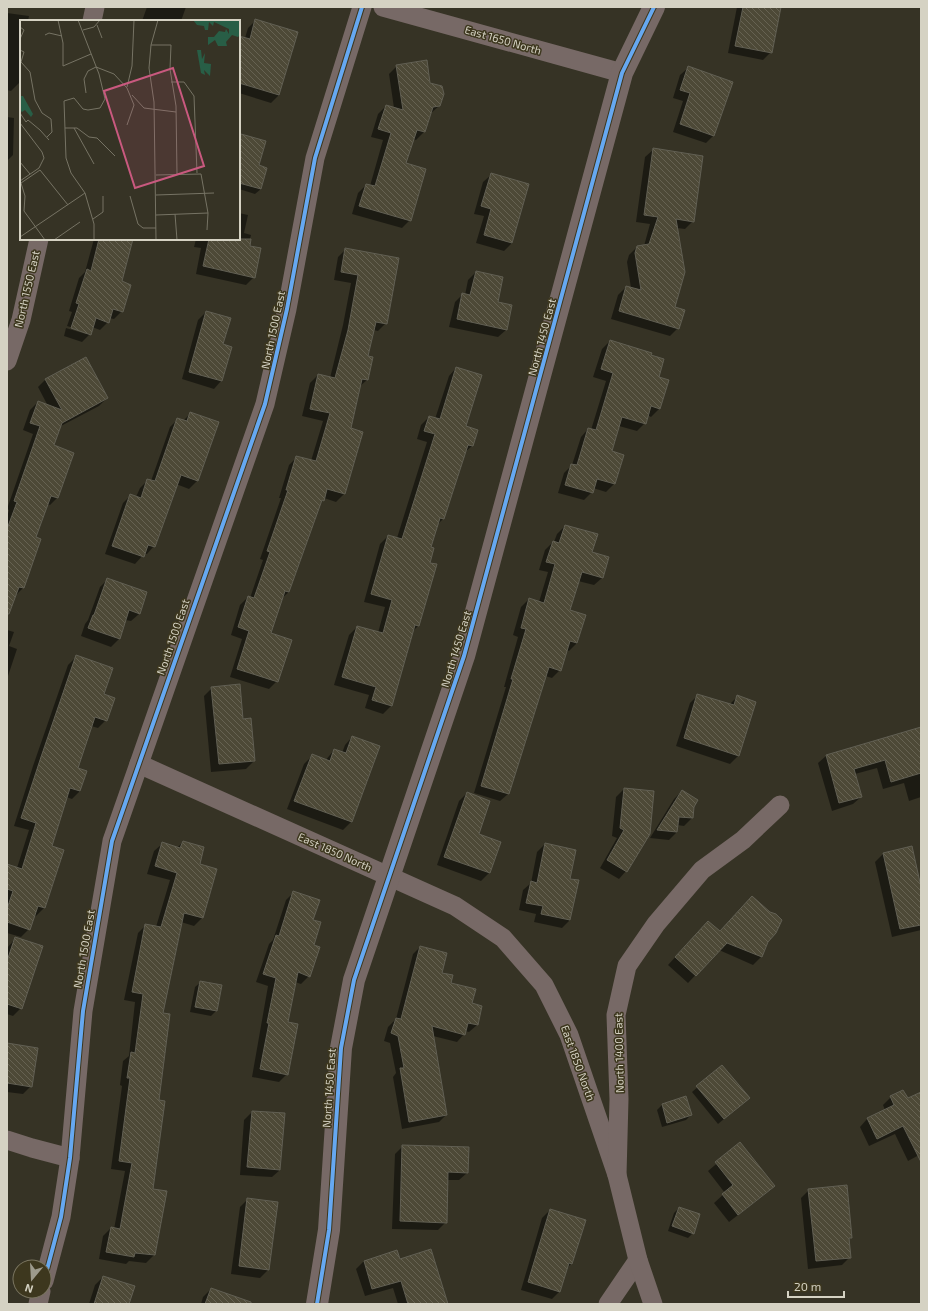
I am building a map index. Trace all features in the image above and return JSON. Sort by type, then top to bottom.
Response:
[{"type":"street","points":[[92,20],[96,7]]},
{"type":"street","name":"North 1500 East","points":[[50,1259],[61,1217],[70,1158],[82,1011],[112,841],[265,404],[287,309],[315,158],[362,7]]},
{"type":"street","name":"East 1650 North","points":[[383,7],[622,73]]},
{"type":"street","name":"North 1450 East","points":[[317,1304],[329,1230],[341,1048],[354,980],[464,656],[622,73],[654,7]]},
{"type":"street","name":"North 1550 East","points":[[7,361],[21,320],[39,240]]},
{"type":"street","name":"East 1850 North","points":[[139,764],[455,906],[502,938],[544,985],[569,1035],[617,1175]]},
{"type":"street","name":"North 1400 East","points":[[653,1304],[638,1260],[617,1175],[619,1099],[616,1015],[627,966],[656,924],[702,870],[743,840],[780,805]]},
{"type":"street","points":[[7,1140],[70,1158]]},
{"type":"street","points":[[608,1304],[638,1260]]},
{"type":"building","points":[[743,7],[781,7],[772,53],[735,46]]},
{"type":"building","points":[[255,19],[298,32],[279,95],[240,83],[240,36],[250,39]]},
{"type":"building","points":[[427,60],[430,83],[442,86],[444,94],[440,106],[433,107],[425,132],[417,130],[406,163],[426,169],[411,221],[359,206],[366,184],[375,186],[391,133],[378,129],[386,105],[403,110],[396,65]]},
{"type":"building","points":[[688,66],[733,82],[714,136],[680,124],[690,93],[680,90]]},
{"type":"building","points":[[241,134],[266,141],[259,165],[267,168],[261,189],[240,183]]},
{"type":"building","points":[[653,148],[703,156],[694,222],[676,219],[685,272],[675,307],[685,310],[679,329],[619,311],[626,286],[641,290],[635,253],[637,246],[649,244],[658,217],[644,215]]},
{"type":"building","points":[[491,173],[529,184],[512,243],[484,235],[491,209],[481,206]]},
{"type":"building","points":[[251,239],[250,246],[261,248],[255,278],[203,266],[209,240]]},
{"type":"building","points":[[99,240],[133,240],[122,281],[131,285],[123,312],[113,309],[109,323],[96,318],[91,335],[71,328],[79,304],[76,303],[87,269],[91,271]]},
{"type":"building","points":[[345,248],[399,258],[387,324],[376,322],[368,356],[373,357],[368,380],[362,379],[351,428],[363,432],[345,494],[327,489],[324,501],[322,500],[289,592],[285,591],[271,633],[292,640],[278,682],[237,669],[249,631],[238,627],[248,596],[254,598],[270,552],[267,551],[288,490],[286,490],[296,456],[316,461],[330,413],[310,409],[318,374],[335,378],[348,330],[358,275],[341,272]]},
{"type":"building","points":[[476,271],[503,277],[498,302],[512,305],[507,330],[457,319],[462,293],[470,295]]},
{"type":"building","points":[[206,311],[231,318],[223,344],[232,347],[222,381],[189,372]]},
{"type":"building","points":[[610,340],[652,353],[651,355],[664,359],[659,377],[669,380],[660,409],[651,406],[646,424],[622,417],[612,451],[624,455],[615,484],[597,479],[593,493],[565,485],[571,464],[577,465],[588,428],[596,430],[613,373],[601,369]]},
{"type":"building","points":[[86,357],[108,398],[62,423],[54,445],[74,453],[58,498],[51,496],[36,537],[41,539],[24,588],[19,587],[9,614],[7,614],[7,529],[17,502],[14,501],[40,426],[30,423],[38,401],[62,410],[45,379]]},
{"type":"building","points":[[456,367],[482,375],[466,426],[478,430],[473,446],[468,445],[444,519],[440,518],[431,547],[434,548],[430,563],[437,564],[419,626],[415,625],[392,706],[372,700],[376,687],[342,677],[357,626],[383,633],[392,600],[371,594],[388,535],[402,539],[435,434],[424,431],[429,416],[440,419]]},
{"type":"building","points":[[190,412],[219,422],[198,481],[181,475],[155,547],[148,545],[144,557],[112,546],[130,494],[141,498],[147,479],[155,481],[177,418],[187,421]]},
{"type":"building","points":[[565,525],[598,534],[592,552],[609,557],[603,578],[582,572],[570,610],[586,615],[577,643],[570,641],[561,671],[549,667],[509,794],[481,786],[513,679],[511,679],[526,629],[521,628],[529,598],[544,603],[555,564],[546,562],[553,541],[559,543]]},
{"type":"building","points":[[107,578],[147,592],[140,614],[129,610],[120,639],[88,628]]},
{"type":"building","points":[[76,655],[113,668],[104,694],[115,698],[107,721],[95,717],[78,768],[87,771],[80,791],[70,788],[52,846],[64,850],[45,908],[38,906],[30,930],[7,922],[7,909],[13,891],[7,889],[7,864],[22,869],[36,823],[21,818]]},
{"type":"building","points":[[240,684],[243,719],[251,718],[255,761],[219,764],[211,687]]},
{"type":"building","points":[[697,694],[734,705],[737,695],[756,702],[739,756],[684,738]]},
{"type":"building","points":[[921,727],[921,773],[891,782],[885,760],[854,769],[862,797],[839,803],[826,755]]},
{"type":"building","points":[[352,736],[380,746],[352,822],[294,801],[312,754],[330,761],[334,749],[346,753]]},
{"type":"building","points":[[624,788],[654,791],[650,834],[627,872],[607,860],[624,830],[620,828]]},
{"type":"building","points":[[682,790],[698,800],[694,807],[693,818],[679,817],[677,832],[657,830]]},
{"type":"building","points":[[467,792],[490,801],[479,834],[501,842],[490,873],[444,857]]},
{"type":"building","points":[[183,841],[204,847],[200,864],[217,869],[203,918],[184,913],[163,1013],[170,1014],[159,1100],[165,1101],[153,1189],[167,1191],[155,1255],[135,1253],[134,1257],[106,1252],[111,1227],[120,1229],[132,1163],[119,1161],[130,1078],[127,1078],[131,1052],[135,1053],[143,994],[132,992],[145,924],[161,927],[177,873],[155,866],[162,842],[180,848]]},
{"type":"building","points":[[545,843],[576,850],[570,879],[579,880],[570,920],[541,914],[543,906],[526,903],[531,881],[537,883]]},
{"type":"building","points":[[912,846],[921,887],[921,925],[900,929],[883,853]]},
{"type":"building","points":[[293,891],[320,900],[313,920],[321,922],[314,945],[320,947],[310,977],[298,972],[288,1022],[298,1024],[288,1075],[260,1069],[276,978],[263,974],[276,935],[279,936]]},
{"type":"building","points":[[752,896],[770,912],[776,914],[782,920],[776,933],[768,942],[762,957],[727,943],[696,976],[675,957],[708,921],[720,931]]},
{"type":"building","points":[[15,937],[43,946],[22,1009],[7,1004],[7,961]]},
{"type":"building","points":[[420,946],[447,953],[442,973],[453,975],[451,983],[476,989],[472,1003],[482,1006],[478,1025],[468,1023],[465,1035],[432,1026],[447,1115],[409,1122],[400,1068],[404,1068],[398,1036],[391,1033],[396,1018],[401,1019]]},
{"type":"building","points":[[200,981],[222,985],[217,1011],[195,1007]]},
{"type":"building","points":[[7,1043],[38,1048],[32,1087],[7,1083]]},
{"type":"building","points":[[722,1065],[750,1098],[724,1119],[696,1086]]},
{"type":"building","points":[[903,1090],[908,1098],[921,1092],[921,1162],[903,1126],[877,1139],[867,1118],[894,1105],[890,1096]]},
{"type":"building","points":[[686,1096],[692,1115],[667,1123],[662,1104]]},
{"type":"building","points":[[252,1111],[285,1113],[280,1170],[247,1167]]},
{"type":"building","points":[[740,1142],[775,1186],[738,1215],[722,1194],[733,1185],[715,1162]]},
{"type":"building","points":[[402,1145],[469,1147],[468,1173],[448,1172],[447,1223],[400,1221]]},
{"type":"building","points":[[847,1185],[852,1238],[849,1238],[851,1258],[816,1261],[808,1189]]},
{"type":"building","points":[[247,1198],[278,1202],[269,1270],[239,1266]]},
{"type":"building","points":[[679,1207],[700,1214],[694,1234],[672,1226]]},
{"type":"building","points":[[550,1209],[586,1220],[572,1264],[569,1263],[560,1292],[528,1282]]},
{"type":"building","points":[[431,1249],[448,1304],[408,1304],[401,1281],[372,1289],[364,1261],[397,1250],[400,1259]]},
{"type":"building","points":[[103,1276],[135,1286],[129,1304],[94,1304]]},
{"type":"building","points":[[211,1288],[251,1302],[251,1304],[205,1304]]},
{"type":"cycle path","points":[[50,1259],[61,1217],[70,1158],[83,1011],[112,841],[265,404],[287,309],[315,158],[362,7]]},
{"type":"cycle path","points":[[317,1304],[329,1230],[341,1048],[354,980],[464,656],[622,73],[654,7]]}]
